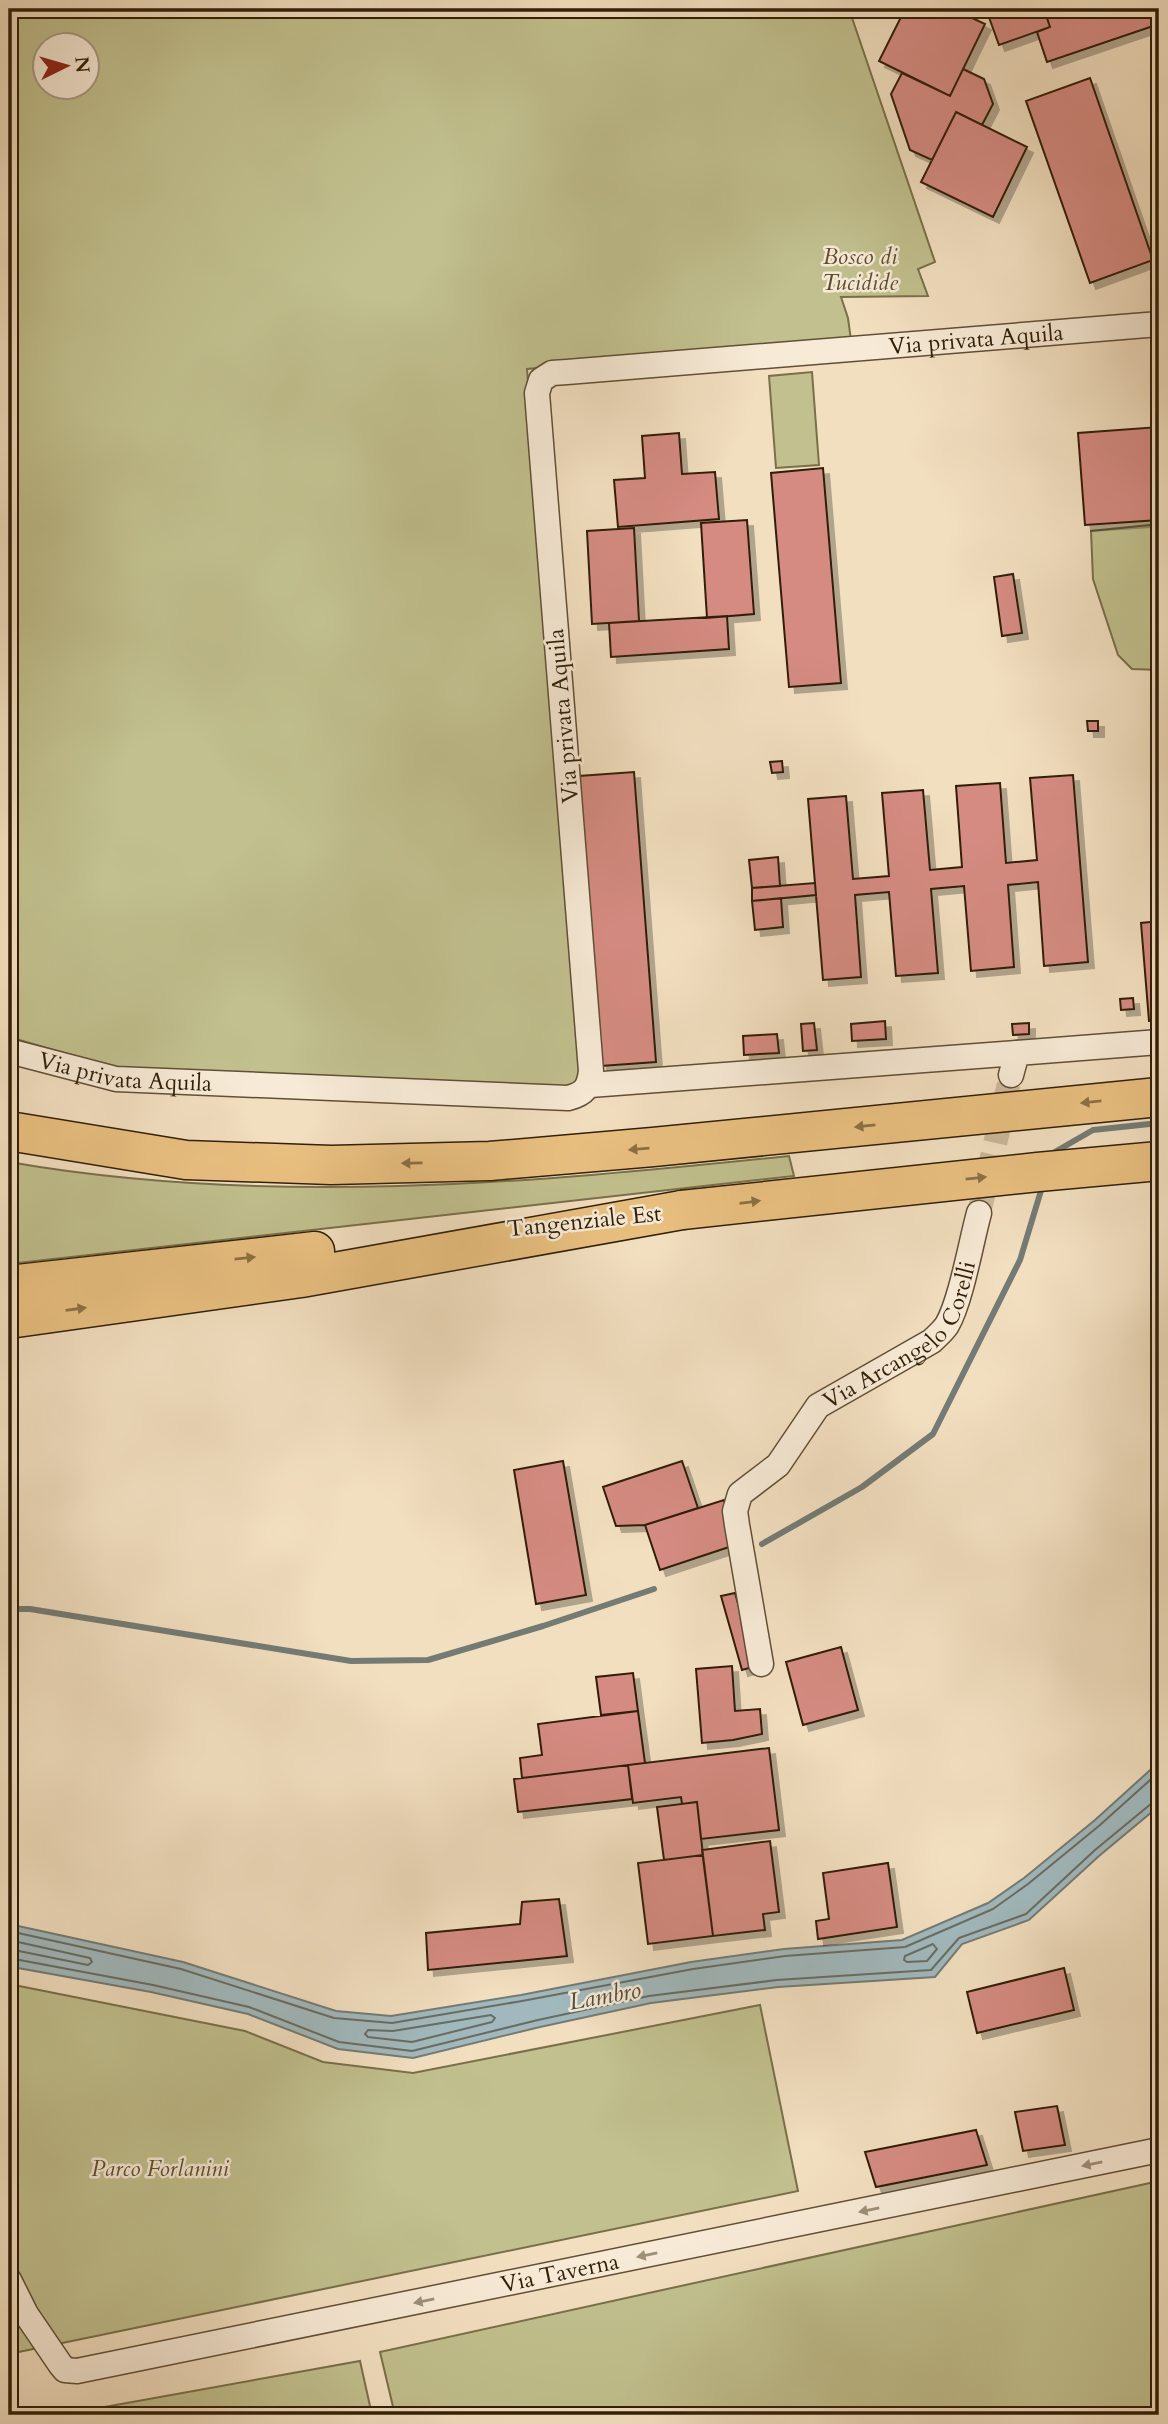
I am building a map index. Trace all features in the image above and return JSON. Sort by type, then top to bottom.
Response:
[{"type":"highway","points":[[9,1132],[186,1160],[331,1165],[490,1161],[1159,1097]]},
{"type":"highway","name":"Tangenziale Est","points":[[9,1285],[179,1281],[682,1210],[1038,1171],[1159,1161]]},
{"type":"highway","points":[[9,1319],[179,1281]]},
{"type":"street","name":"Via privata Aquila","points":[[9,1051],[116,1079],[568,1098],[580,1095],[590,1085],[591,1071],[537,393],[541,380],[552,373],[1159,324]]},
{"type":"street","points":[[590,1085],[1014,1064],[1159,1042]]},
{"type":"street","name":"Via Arcangelo Corelli","points":[[761,1664],[735,1511],[740,1494],[778,1465],[818,1406],[932,1341],[941,1332],[952,1314],[979,1213]]},
{"type":"street","name":"Via Taverna","points":[[9,2280],[26,2314],[65,2370],[77,2371],[1159,2150]]},
{"type":"green space","name":"Bosco di Tucidide","points":[[9,9],[849,9],[935,262],[918,269],[928,296],[841,297],[851,340],[527,369],[581,1058],[579,1078],[573,1087],[122,1070],[9,1037]]},
{"type":"green space","points":[[812,372],[819,465],[776,468],[769,376]]},
{"type":"green space","points":[[1159,524],[1159,670],[1132,669],[1118,655],[1093,579],[1091,531]]},
{"type":"green space","points":[[789,1156],[794,1176],[9,1264],[9,1162],[106,1176],[204,1184],[301,1187],[497,1182]]},
{"type":"green space","name":"Parco Forlanini","points":[[9,1984],[245,2031],[323,2062],[413,2073],[760,2005],[798,2191],[9,2354]]},
{"type":"green space","points":[[1159,2181],[1159,2415],[395,2415],[380,2352]]},
{"type":"green space","points":[[360,2361],[372,2415],[60,2415]]},
{"type":"water","name":"Lambro","points":[[1159,1762],[1159,1806],[1029,1920],[962,1944],[935,1977],[778,1987],[651,2003],[413,2058],[338,2049],[248,2014],[9,1964],[9,1924],[183,1962],[336,2011],[391,2016],[521,1995],[691,1962],[784,1949],[902,1940],[988,1903],[1024,1878],[1095,1820]]},
{"type":"building","points":[[905,9],[953,9],[985,24],[950,96],[879,61]]},
{"type":"building","points":[[986,9],[1044,9],[1050,27],[999,45]]},
{"type":"building","points":[[1044,9],[1159,9],[1159,24],[1047,62],[1037,32],[1050,27]]},
{"type":"building","points":[[963,69],[984,79],[993,104],[982,125],[956,112],[932,160],[910,150],[891,94],[902,73],[950,96]]},
{"type":"building","points":[[1090,78],[1153,260],[1090,283],[1026,101]]},
{"type":"building","points":[[956,112],[1027,147],[993,217],[921,182]]},
{"type":"building","points":[[1159,427],[1159,520],[1085,525],[1078,433]]},
{"type":"building","points":[[679,433],[682,474],[715,472],[719,519],[618,527],[614,480],[645,478],[642,436]]},
{"type":"building","points":[[823,468],[841,683],[789,687],[771,473]]},
{"type":"building","points":[[747,520],[754,614],[707,618],[701,523]]},
{"type":"building","points":[[634,528],[639,621],[592,624],[587,531]]},
{"type":"building","points":[[1013,574],[1022,633],[1002,636],[994,577]]},
{"type":"building","points":[[727,616],[729,649],[611,657],[609,623]]},
{"type":"building","points":[[1087,721],[1098,721],[1098,731],[1088,731]]},
{"type":"building","points":[[782,761],[783,772],[772,773],[770,762]]},
{"type":"building","points":[[634,772],[656,1062],[601,1066],[579,776]]},
{"type":"building","points":[[1073,775],[1088,962],[1044,966],[1038,882],[1008,885],[1014,967],[971,971],[964,886],[931,889],[938,973],[896,976],[889,892],[855,895],[861,977],[823,980],[808,799],[846,796],[853,879],[889,876],[882,793],[923,790],[930,870],[962,867],[956,786],[1000,783],[1006,863],[1037,860],[1030,778]]},
{"type":"building","points":[[1159,786],[1159,842],[1154,787]]},
{"type":"building","points":[[778,857],[780,886],[752,888],[749,860]]},
{"type":"building","points":[[815,883],[816,895],[752,901],[752,888]]},
{"type":"building","points":[[781,898],[783,927],[755,930],[752,901]]},
{"type":"building","points":[[1159,921],[1159,1020],[1149,1021],[1141,923]]},
{"type":"building","points":[[1133,998],[1134,1009],[1121,1010],[1120,999]]},
{"type":"building","points":[[885,1021],[886,1039],[852,1041],[851,1024]]},
{"type":"building","points":[[814,1023],[817,1050],[803,1051],[801,1024]]},
{"type":"building","points":[[1029,1023],[1029,1034],[1013,1035],[1012,1024]]},
{"type":"building","points":[[777,1034],[779,1053],[744,1055],[743,1036]]},
{"type":"building","points":[[563,1461],[586,1595],[536,1604],[514,1470]]},
{"type":"building","points":[[682,1461],[698,1508],[645,1525],[616,1526],[603,1487]]},
{"type":"building","points":[[724,1500],[735,1545],[660,1570],[645,1525]]},
{"type":"building","points":[[735,1593],[756,1666],[742,1670],[721,1596]]},
{"type":"building","points":[[841,1647],[858,1710],[803,1725],[786,1662]]},
{"type":"building","points":[[732,1666],[735,1711],[760,1709],[762,1734],[702,1743],[696,1669]]},
{"type":"building","points":[[633,1673],[638,1711],[601,1715],[596,1677]]},
{"type":"building","points":[[638,1711],[645,1763],[522,1778],[520,1758],[542,1755],[538,1724]]},
{"type":"building","points":[[769,1748],[779,1830],[701,1839],[697,1802],[682,1804],[681,1797],[633,1803],[628,1765]]},
{"type":"building","points":[[628,1765],[632,1799],[518,1812],[514,1779]]},
{"type":"building","points":[[697,1802],[703,1855],[664,1860],[657,1807]]},
{"type":"building","points":[[770,1841],[779,1912],[763,1914],[765,1930],[713,1936],[702,1850]]},
{"type":"building","points":[[703,1855],[713,1936],[648,1944],[638,1863]]},
{"type":"building","points":[[888,1863],[897,1927],[818,1939],[816,1921],[829,1919],[823,1873]]},
{"type":"building","points":[[559,1899],[567,1956],[428,1970],[426,1933],[520,1924],[522,1902]]},
{"type":"building","points":[[1064,1968],[1074,2010],[977,2033],[967,1992]]},
{"type":"building","points":[[1057,2106],[1065,2145],[1023,2151],[1015,2112]]},
{"type":"building","points":[[976,2130],[987,2165],[876,2187],[865,2152]]},
{"type":"waterway","points":[[1052,1157],[1053,1153],[1093,1130],[1159,1123]]},
{"type":"waterway","points":[[762,1544],[862,1487],[933,1434],[1020,1260],[1043,1184]]},
{"type":"waterway","points":[[9,1609],[30,1609],[351,1661],[428,1660],[654,1589]]},
{"type":"tunnel","points":[[979,1213],[1011,1075]]}]
